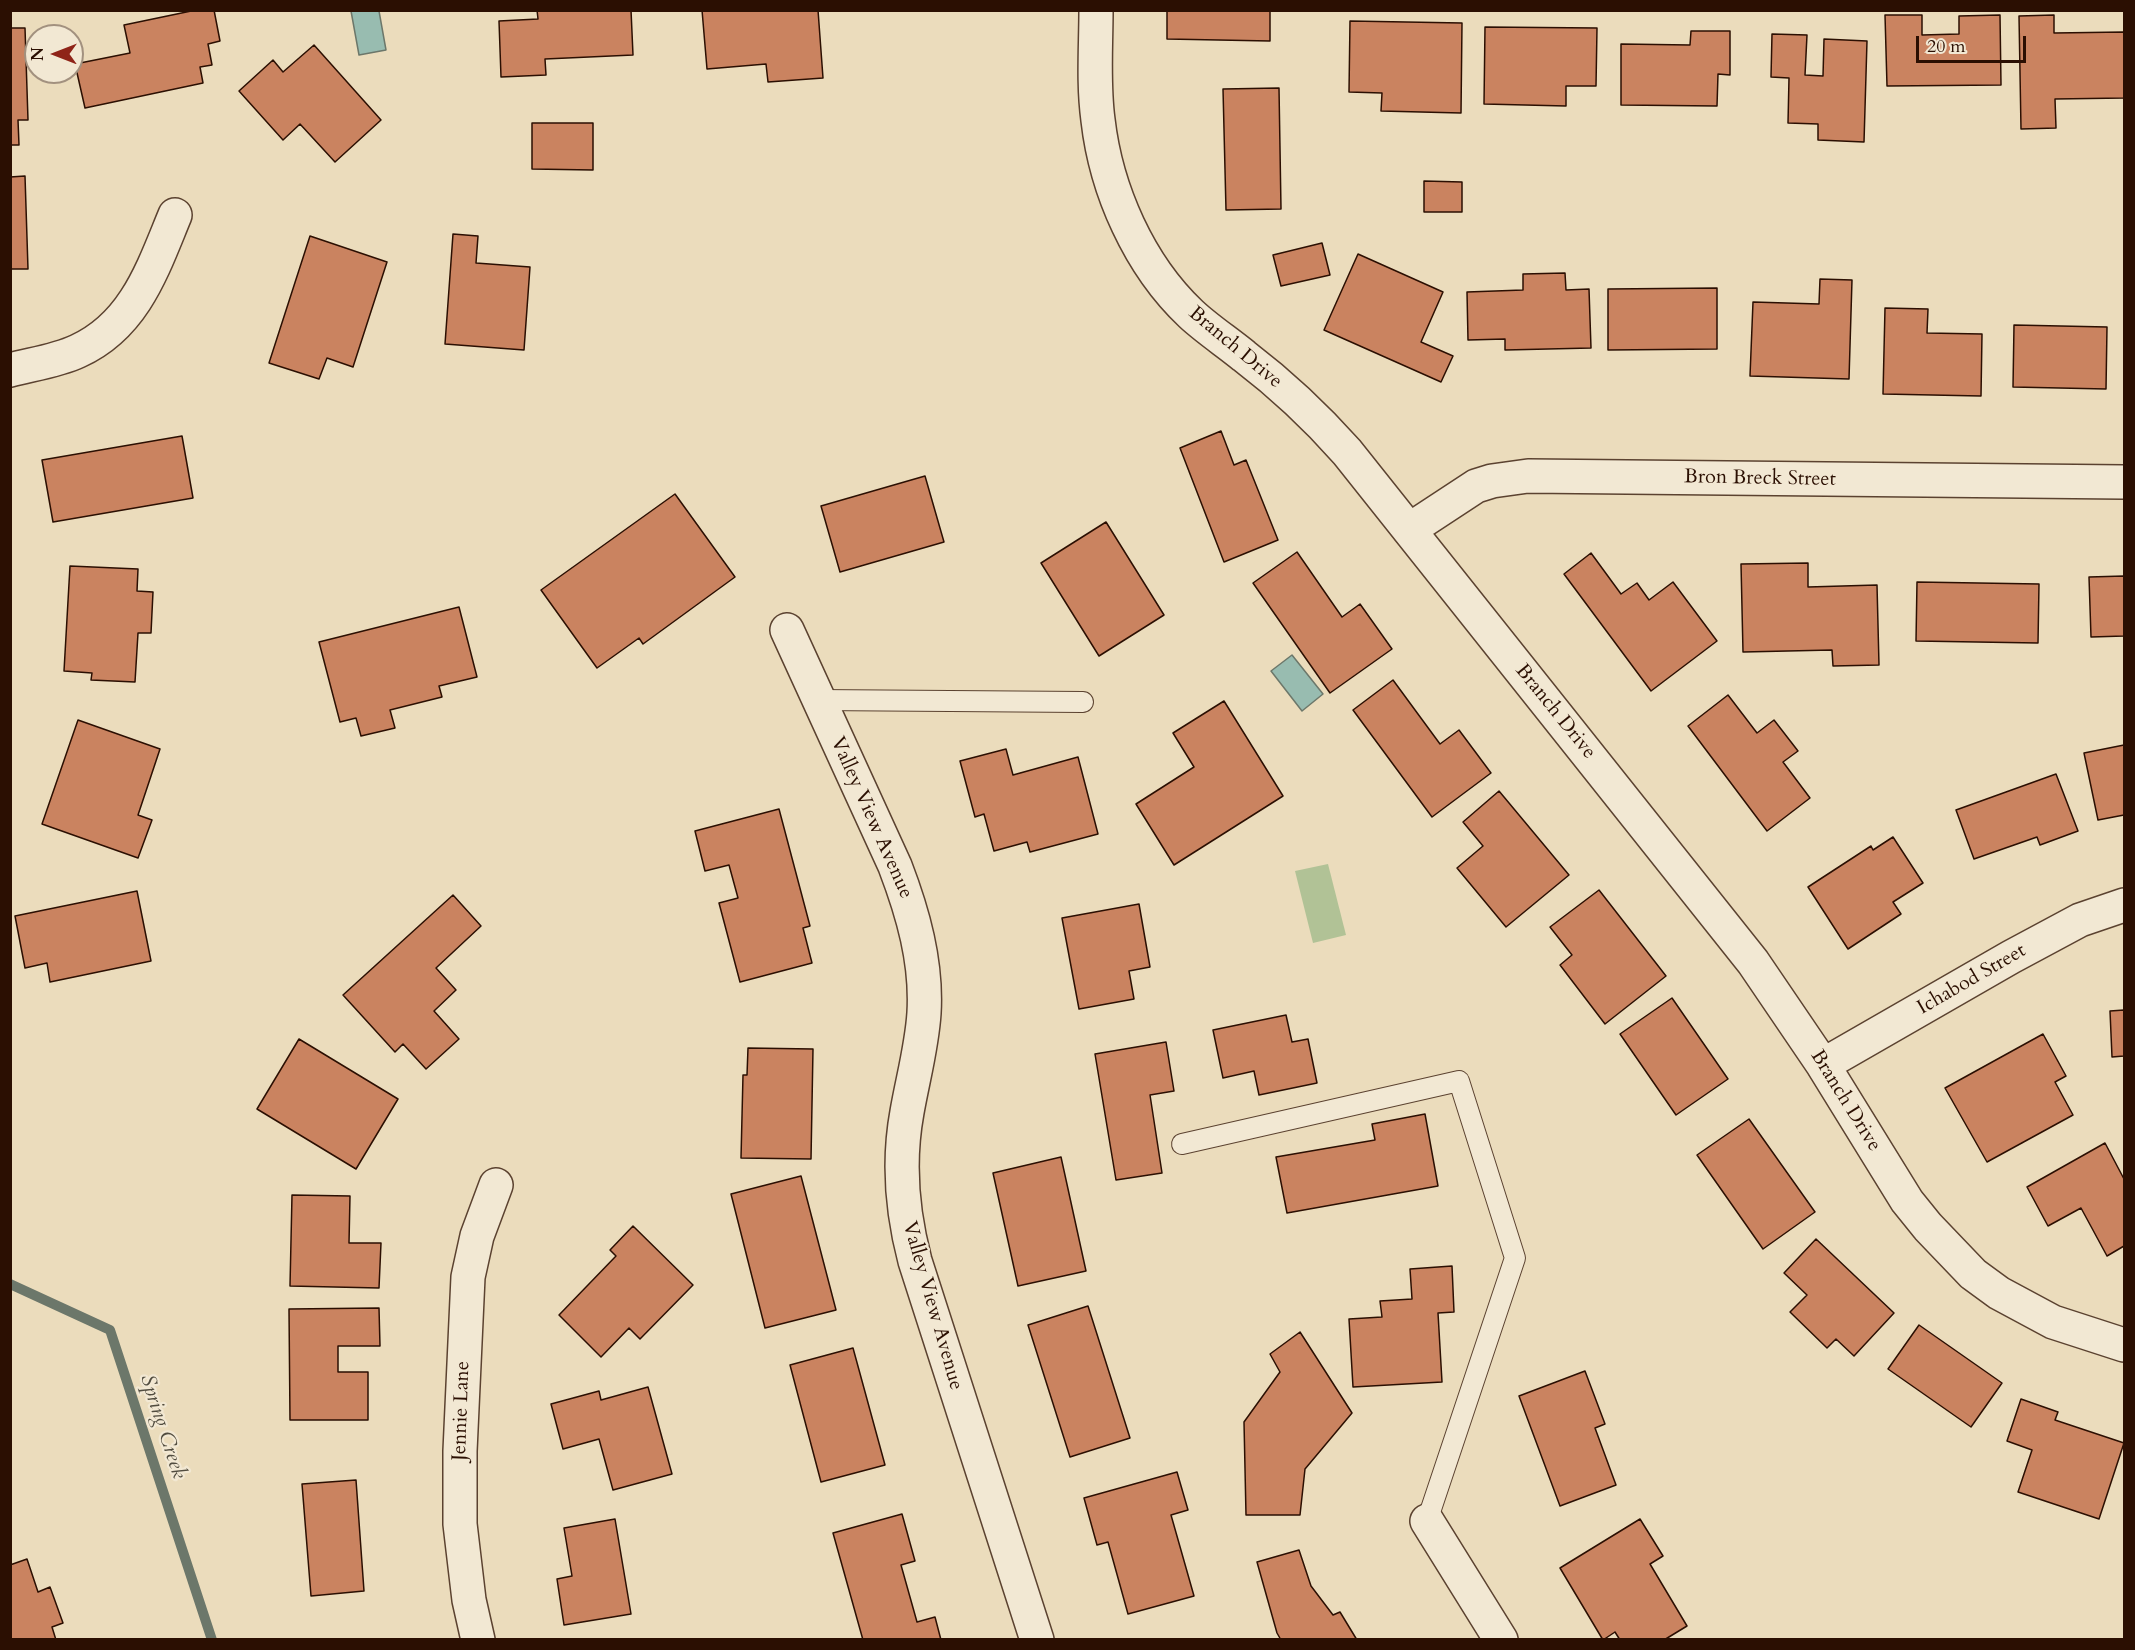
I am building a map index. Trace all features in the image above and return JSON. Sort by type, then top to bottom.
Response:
[{"type":"street","name":"Branch Drive","points":[[1096,10],[1095,85],[1104,156],[1124,212],[1151,266],[1170,292],[1191,314],[1278,384],[1347,452],[1728,929],[1776,994],[1907,1201],[1928,1227],[1973,1274],[1999,1293],[2053,1322],[2124,1345]]},
{"type":"street","points":[[10,369],[61,358],[79,351],[125,315],[146,285],[174,215]]},
{"type":"street","name":"Bron Breck Street","points":[[1408,530],[1476,486],[1492,481],[1528,476],[2124,482]]},
{"type":"street","name":"Valley View Avenue","points":[[787,630],[817,700],[896,866],[919,941],[924,979],[923,1031],[906,1114],[903,1145],[902,1176],[908,1232],[915,1261],[1037,1640]]},
{"type":"street","name":"Ichabod Street","points":[[1823,1065],[2080,920],[2124,905]]},
{"type":"street","name":"Jennie Lane","points":[[478,1640],[469,1600],[460,1524],[460,1451],[468,1276],[477,1236],[496,1185]]},
{"type":"street","points":[[1427,1521],[1501,1640]]},
{"type":"lane","points":[[817,700],[1083,702]]},
{"type":"lane","points":[[1182,1144],[1459,1081],[1515,1258],[1427,1521]]},
{"type":"green space","points":[[1328,864],[1346,935],[1313,943],[1295,871]]},
{"type":"water","points":[[351,11],[379,11],[386,50],[359,55]]},
{"type":"water","points":[[1292,655],[1323,694],[1302,711],[1271,671]]},
{"type":"building","points":[[196,10],[214,10],[220,41],[208,44],[212,65],[200,67],[203,83],[85,108],[80,84],[84,84],[84,62],[130,53],[124,25]]},
{"type":"building","points":[[537,10],[631,10],[633,55],[545,59],[546,75],[501,77],[499,21],[538,19]]},
{"type":"building","points":[[702,10],[818,10],[823,78],[768,82],[766,64],[707,69]]},
{"type":"building","points":[[1167,10],[1270,10],[1270,41],[1167,39]]},
{"type":"building","points":[[1885,15],[1922,15],[1922,35],[1959,34],[1959,16],[2000,15],[2001,85],[1887,86]]},
{"type":"building","points":[[2054,15],[2054,33],[2124,32],[2124,98],[2055,99],[2056,128],[2021,129],[2019,16]]},
{"type":"building","points":[[1350,21],[1462,23],[1461,113],[1381,111],[1382,93],[1349,92]]},
{"type":"building","points":[[1485,27],[1597,28],[1596,86],[1566,86],[1566,106],[1484,104]]},
{"type":"building","points":[[10,28],[24,28],[24,84],[27,84],[28,120],[18,120],[19,145],[10,145]]},
{"type":"building","points":[[1691,31],[1730,31],[1730,75],[1718,74],[1717,106],[1621,105],[1621,44],[1690,45]]},
{"type":"building","points":[[1772,34],[1807,35],[1805,75],[1823,76],[1824,39],[1867,41],[1864,142],[1818,140],[1818,124],[1788,123],[1789,78],[1771,77]]},
{"type":"building","points":[[314,45],[381,120],[335,162],[300,124],[283,140],[239,91],[273,60],[283,72]]},
{"type":"building","points":[[1279,88],[1281,209],[1226,210],[1223,89]]},
{"type":"building","points":[[532,123],[593,123],[593,170],[532,169]]},
{"type":"building","points":[[25,176],[28,269],[10,269],[10,177]]},
{"type":"building","points":[[1424,181],[1462,182],[1462,212],[1424,212]]},
{"type":"building","points":[[453,234],[478,236],[476,263],[530,267],[524,350],[445,344]]},
{"type":"building","points":[[310,236],[387,262],[353,367],[327,358],[319,379],[269,363]]},
{"type":"building","points":[[1322,243],[1330,275],[1281,286],[1273,255]]},
{"type":"building","points":[[1358,254],[1443,292],[1421,342],[1453,356],[1441,382],[1324,330]]},
{"type":"building","points":[[1565,273],[1566,290],[1589,289],[1591,348],[1505,350],[1505,339],[1468,340],[1467,292],[1523,290],[1523,274]]},
{"type":"building","points":[[1820,279],[1852,280],[1849,379],[1750,376],[1753,302],[1819,304]]},
{"type":"building","points":[[1717,288],[1717,349],[1608,350],[1608,289]]},
{"type":"building","points":[[1885,308],[1928,309],[1927,333],[1982,334],[1981,396],[1883,394]]},
{"type":"building","points":[[2014,325],[2107,327],[2106,389],[2013,387]]},
{"type":"building","points":[[1221,431],[1234,465],[1246,460],[1278,540],[1224,562],[1180,448]]},
{"type":"building","points":[[182,436],[193,498],[53,522],[42,460]]},
{"type":"building","points":[[925,476],[944,542],[840,572],[821,506]]},
{"type":"building","points":[[675,494],[735,577],[643,644],[639,638],[597,668],[541,590]]},
{"type":"building","points":[[1106,522],[1164,615],[1099,656],[1041,563]]},
{"type":"building","points":[[1297,552],[1342,617],[1360,604],[1392,649],[1330,693],[1253,583]]},
{"type":"building","points":[[1591,553],[1621,594],[1637,583],[1649,600],[1673,582],[1717,641],[1651,691],[1564,574]]},
{"type":"building","points":[[1808,563],[1808,587],[1877,585],[1879,665],[1833,666],[1832,650],[1743,652],[1741,564]]},
{"type":"building","points":[[70,566],[138,569],[137,591],[153,592],[151,633],[138,633],[135,682],[91,680],[92,673],[64,671]]},
{"type":"building","points":[[2124,576],[2124,636],[2091,637],[2089,577]]},
{"type":"building","points":[[1917,582],[2039,584],[2038,643],[1916,641]]},
{"type":"building","points":[[459,607],[477,677],[439,686],[442,697],[390,710],[395,728],[361,736],[356,718],[340,722],[319,642]]},
{"type":"building","points":[[1393,680],[1440,744],[1459,730],[1491,773],[1432,817],[1353,710]]},
{"type":"building","points":[[1728,695],[1757,733],[1774,720],[1798,751],[1783,762],[1810,798],[1767,831],[1688,726]]},
{"type":"building","points":[[1224,701],[1283,796],[1174,865],[1136,804],[1194,767],[1173,733]]},
{"type":"building","points":[[78,720],[160,749],[138,815],[152,820],[138,858],[42,824]]},
{"type":"building","points":[[2124,745],[2124,815],[2098,820],[2084,753]]},
{"type":"building","points":[[1006,749],[1013,775],[1078,757],[1098,834],[1030,852],[1027,842],[994,851],[984,814],[975,817],[960,761]]},
{"type":"building","points":[[2056,774],[2078,831],[2040,845],[2037,837],[1974,859],[1956,810]]},
{"type":"building","points":[[1499,791],[1569,875],[1506,927],[1457,868],[1483,846],[1463,822]]},
{"type":"building","points":[[779,809],[810,926],[803,928],[812,963],[740,982],[719,903],[738,898],[729,865],[705,871],[695,831]]},
{"type":"building","points":[[1893,837],[1923,883],[1893,902],[1901,914],[1848,949],[1808,887],[1871,846],[1873,850]]},
{"type":"building","points":[[1599,890],[1666,976],[1605,1024],[1560,965],[1572,955],[1550,927]]},
{"type":"building","points":[[137,891],[151,961],[50,982],[47,963],[25,968],[15,916]]},
{"type":"building","points":[[453,895],[481,926],[436,968],[456,990],[434,1011],[459,1039],[426,1069],[403,1044],[395,1052],[343,995]]},
{"type":"building","points":[[1139,904],[1150,967],[1129,971],[1134,999],[1079,1009],[1062,918]]},
{"type":"building","points":[[1672,998],[1728,1079],[1676,1115],[1620,1034]]},
{"type":"building","points":[[2124,1010],[2124,1056],[2112,1057],[2110,1011]]},
{"type":"building","points":[[1286,1015],[1292,1042],[1308,1039],[1317,1083],[1259,1095],[1254,1071],[1223,1078],[1213,1030]]},
{"type":"building","points":[[2043,1034],[2066,1076],[2055,1082],[2073,1115],[1987,1162],[1945,1088]]},
{"type":"building","points":[[299,1039],[398,1099],[356,1169],[257,1109]]},
{"type":"building","points":[[1166,1042],[1174,1091],[1150,1095],[1162,1173],[1116,1180],[1095,1054]]},
{"type":"building","points":[[748,1048],[813,1049],[811,1159],[741,1158],[743,1075],[747,1075]]},
{"type":"building","points":[[1425,1114],[1438,1186],[1287,1213],[1276,1157],[1375,1140],[1372,1124]]},
{"type":"building","points":[[1749,1119],[1815,1212],[1763,1249],[1697,1155]]},
{"type":"building","points":[[2105,1143],[2124,1179],[2124,1246],[2107,1256],[2081,1208],[2048,1226],[2027,1187]]},
{"type":"building","points":[[1061,1157],[1086,1271],[1018,1286],[993,1173]]},
{"type":"building","points":[[801,1176],[836,1310],[765,1328],[731,1194]]},
{"type":"building","points":[[292,1195],[350,1196],[349,1243],[381,1243],[379,1288],[290,1286]]},
{"type":"building","points":[[633,1226],[693,1285],[640,1339],[629,1328],[601,1357],[559,1315],[616,1256],[610,1250]]},
{"type":"building","points":[[1816,1239],[1894,1313],[1854,1356],[1836,1339],[1827,1348],[1790,1312],[1807,1295],[1784,1273]]},
{"type":"building","points":[[1452,1266],[1454,1312],[1438,1313],[1442,1382],[1353,1387],[1349,1319],[1382,1317],[1380,1301],[1412,1299],[1410,1269]]},
{"type":"building","points":[[1088,1306],[1130,1438],[1070,1457],[1028,1325]]},
{"type":"building","points":[[379,1308],[380,1346],[338,1346],[338,1372],[368,1372],[368,1420],[290,1420],[289,1309]]},
{"type":"building","points":[[1919,1325],[2002,1383],[1971,1427],[1888,1369]]},
{"type":"building","points":[[1300,1332],[1352,1413],[1305,1469],[1300,1515],[1246,1515],[1244,1422],[1280,1372],[1270,1354]]},
{"type":"building","points":[[853,1348],[885,1465],[821,1482],[790,1365]]},
{"type":"building","points":[[1585,1371],[1605,1424],[1595,1428],[1616,1485],[1560,1506],[1519,1396]]},
{"type":"building","points":[[648,1387],[672,1474],[613,1490],[599,1439],[563,1449],[551,1404],[599,1391],[601,1400]]},
{"type":"building","points":[[2021,1399],[2058,1412],[2055,1420],[2124,1443],[2099,1519],[2018,1492],[2032,1450],[2007,1441]]},
{"type":"building","points":[[1177,1472],[1188,1510],[1171,1515],[1194,1596],[1128,1614],[1108,1542],[1097,1545],[1084,1498]]},
{"type":"building","points":[[356,1480],[364,1591],[311,1596],[302,1484]]},
{"type":"building","points":[[902,1514],[915,1561],[901,1565],[917,1622],[935,1617],[941,1640],[863,1640],[833,1533]]},
{"type":"building","points":[[615,1519],[631,1614],[564,1625],[557,1579],[572,1576],[564,1528]]},
{"type":"building","points":[[1640,1519],[1663,1556],[1650,1564],[1687,1626],[1664,1640],[1620,1640],[1615,1632],[1603,1640],[1560,1568]]},
{"type":"building","points":[[1299,1550],[1311,1586],[1333,1615],[1340,1612],[1357,1640],[1281,1640],[1257,1562]]},
{"type":"building","points":[[27,1559],[38,1592],[50,1587],[63,1623],[52,1627],[56,1640],[10,1640],[10,1565]]},
{"type":"waterway","name":"Spring Creek","points":[[10,1284],[110,1330],[212,1640]]}]
